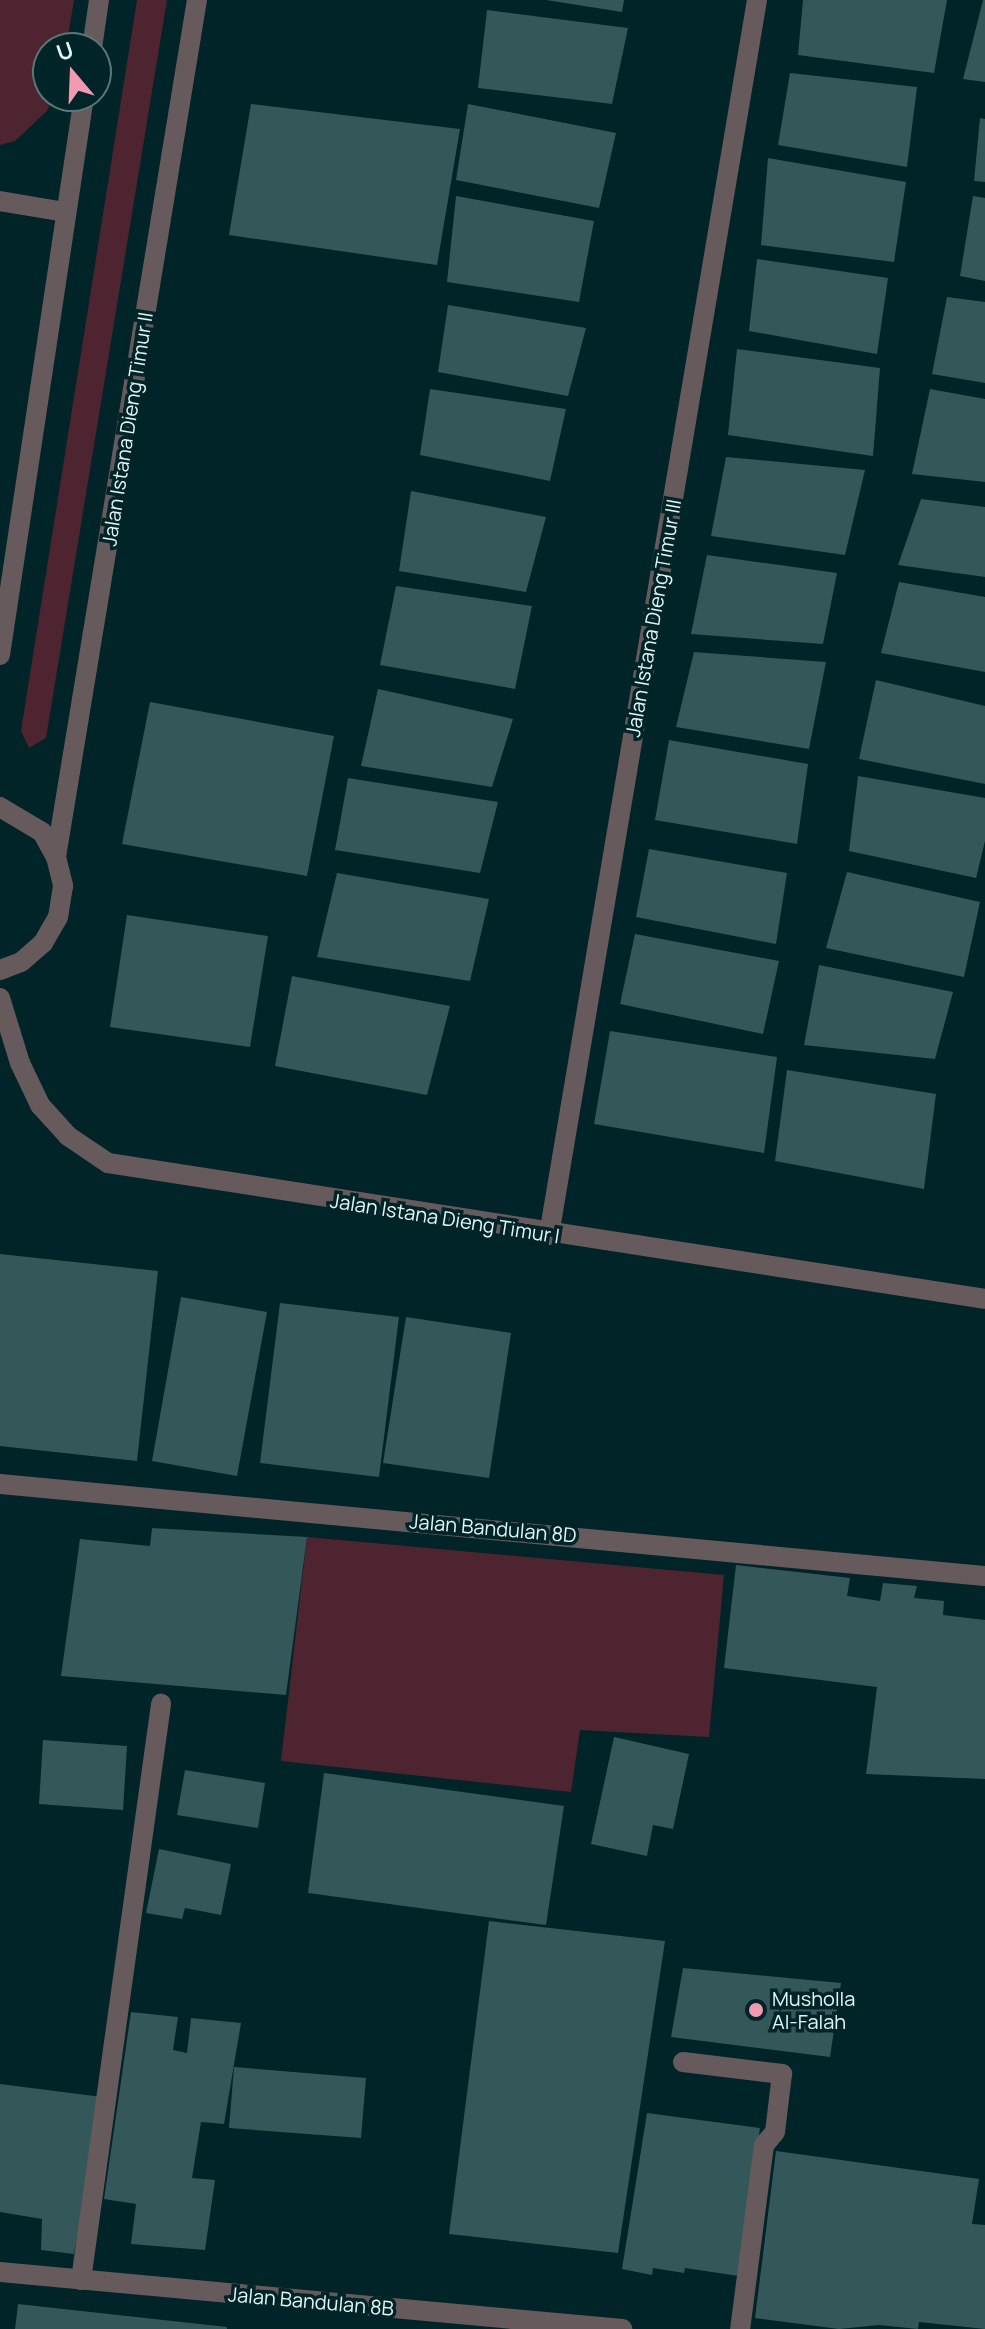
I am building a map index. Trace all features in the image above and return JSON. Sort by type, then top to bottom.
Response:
[{"type":"street","points":[[94,32],[99,0]]},
{"type":"street","name":"Jalan Istana Dieng Timur II","points":[[56,857],[197,0]]},
{"type":"street","name":"Jalan Istana Dieng Timur III","points":[[549,1235],[757,0]]},
{"type":"street","points":[[0,655],[81,112]]},
{"type":"street","points":[[0,201],[65,212]]},
{"type":"street","points":[[0,807],[42,832],[56,857],[63,886],[58,917],[43,943],[21,962],[0,970]]},
{"type":"street","name":"Jalan Istana Dieng Timur I","points":[[0,998],[20,1063],[40,1105],[68,1136],[108,1163],[549,1235],[985,1299]]},
{"type":"street","name":"Jalan Bandulan 8D","points":[[0,1484],[985,1576]]},
{"type":"street","points":[[81,2280],[161,1704]]},
{"type":"street","points":[[683,2062],[782,2074],[775,2132],[764,2145],[740,2329]]},
{"type":"street","name":"Jalan Bandulan 8B","points":[[0,2272],[622,2329]]},
{"type":"shaded area","points":[[0,0],[74,0],[69,32],[32,32],[32,112],[46,112],[15,141],[0,145]]},
{"type":"shaded area","points":[[137,0],[167,0],[46,738],[29,748],[21,731]]},
{"type":"shaded area","points":[[307,1537],[724,1575],[709,1737],[580,1730],[571,1792],[281,1761]]},
{"type":"building","points":[[546,0],[624,0],[622,12]]},
{"type":"building","points":[[803,0],[947,0],[934,73],[798,55]]},
{"type":"building","points":[[985,0],[985,82],[963,79]]},
{"type":"building","points":[[487,10],[628,28],[612,104],[478,88]]},
{"type":"building","points":[[790,73],[917,87],[907,167],[778,145]]},
{"type":"building","points":[[251,104],[460,129],[437,265],[229,235]]},
{"type":"building","points":[[468,104],[616,133],[599,208],[456,180]]},
{"type":"building","points":[[980,118],[985,119],[985,182],[974,181]]},
{"type":"building","points":[[768,158],[906,182],[894,262],[761,245]]},
{"type":"building","points":[[456,196],[594,221],[579,302],[447,282]]},
{"type":"building","points":[[973,196],[985,198],[985,281],[960,276]]},
{"type":"building","points":[[757,259],[888,278],[877,354],[749,331]]},
{"type":"building","points":[[947,297],[985,302],[985,383],[932,374]]},
{"type":"building","points":[[448,305],[586,328],[568,396],[438,372]]},
{"type":"building","points":[[737,349],[880,368],[873,456],[728,435]]},
{"type":"building","points":[[430,389],[566,409],[550,481],[420,455]]},
{"type":"building","points":[[930,389],[985,399],[985,482],[912,474]]},
{"type":"building","points":[[726,457],[865,470],[845,555],[711,536]]},
{"type":"building","points":[[411,491],[546,517],[526,592],[399,571]]},
{"type":"building","points":[[921,499],[985,507],[985,577],[898,565]]},
{"type":"building","points":[[707,555],[837,573],[823,644],[691,634]]},
{"type":"building","points":[[899,582],[985,597],[985,672],[881,653]]},
{"type":"building","points":[[396,586],[532,606],[515,689],[380,665]]},
{"type":"building","points":[[694,652],[826,662],[809,749],[676,727]]},
{"type":"building","points":[[876,680],[985,706],[985,784],[859,759]]},
{"type":"building","points":[[378,689],[513,719],[492,787],[361,766]]},
{"type":"building","points":[[150,702],[334,736],[307,876],[122,844]]},
{"type":"building","points":[[669,740],[808,764],[797,844],[655,820]]},
{"type":"building","points":[[858,776],[985,798],[985,841],[976,878],[849,851]]},
{"type":"building","points":[[348,778],[498,802],[480,873],[335,850]]},
{"type":"building","points":[[649,849],[787,873],[776,944],[636,917]]},
{"type":"building","points":[[847,872],[980,902],[964,977],[826,948]]},
{"type":"building","points":[[337,873],[489,899],[470,981],[317,957]]},
{"type":"building","points":[[127,915],[268,936],[250,1047],[110,1027]]},
{"type":"building","points":[[635,934],[779,961],[763,1034],[620,1004]]},
{"type":"building","points":[[819,965],[953,992],[935,1059],[804,1045]]},
{"type":"building","points":[[292,976],[450,1006],[427,1095],[275,1066]]},
{"type":"building","points":[[610,1031],[777,1057],[764,1153],[594,1124]]},
{"type":"building","points":[[787,1070],[936,1094],[924,1189],[775,1161]]},
{"type":"building","points":[[0,1254],[158,1271],[137,1461],[0,1446]]},
{"type":"building","points":[[181,1297],[267,1312],[237,1476],[152,1461]]},
{"type":"building","points":[[280,1303],[399,1317],[379,1477],[260,1463]]},
{"type":"building","points":[[406,1317],[511,1333],[489,1478],[383,1463]]},
{"type":"building","points":[[152,1528],[307,1537],[286,1695],[61,1676],[80,1539],[150,1546]]},
{"type":"building","points":[[736,1565],[850,1578],[847,1596],[880,1601],[883,1583],[917,1586],[914,1598],[944,1601],[943,1615],[985,1620],[985,1779],[866,1774],[877,1687],[724,1668]]},
{"type":"building","points":[[614,1737],[689,1754],[673,1829],[653,1825],[647,1856],[591,1844]]},
{"type":"building","points":[[43,1740],[127,1746],[123,1810],[39,1804]]},
{"type":"building","points":[[185,1770],[265,1783],[258,1828],[177,1815]]},
{"type":"building","points":[[324,1773],[564,1806],[546,1925],[308,1893]]},
{"type":"building","points":[[159,1849],[231,1864],[221,1915],[185,1908],[182,1919],[146,1913]]},
{"type":"building","points":[[489,1921],[665,1941],[618,2253],[449,2234]]},
{"type":"building","name":"Musholla Al-Falah","points":[[683,1968],[841,1983],[830,2057],[671,2037]]},
{"type":"building","points":[[131,2012],[178,2017],[173,2050],[187,2053],[191,2018],[241,2023],[224,2124],[201,2122],[192,2178],[215,2180],[205,2250],[131,2244],[136,2204],[104,2199]]},
{"type":"building","points":[[234,2067],[366,2078],[361,2138],[229,2128]]},
{"type":"building","points":[[0,2084],[102,2097],[74,2254],[41,2250],[42,2219],[0,2212]]},
{"type":"building","points":[[647,2113],[760,2128],[739,2276],[685,2268],[684,2273],[653,2268],[652,2275],[622,2269]]},
{"type":"building","points":[[776,2151],[979,2179],[972,2224],[985,2225],[985,2329],[919,2322],[918,2329],[879,2325],[839,2329],[755,2318]]},
{"type":"building","points":[[18,2304],[227,2327],[227,2329],[15,2329]]},
{"type":"place","name":"Musholla Al-Falah","points":[[756,2010]]}]
